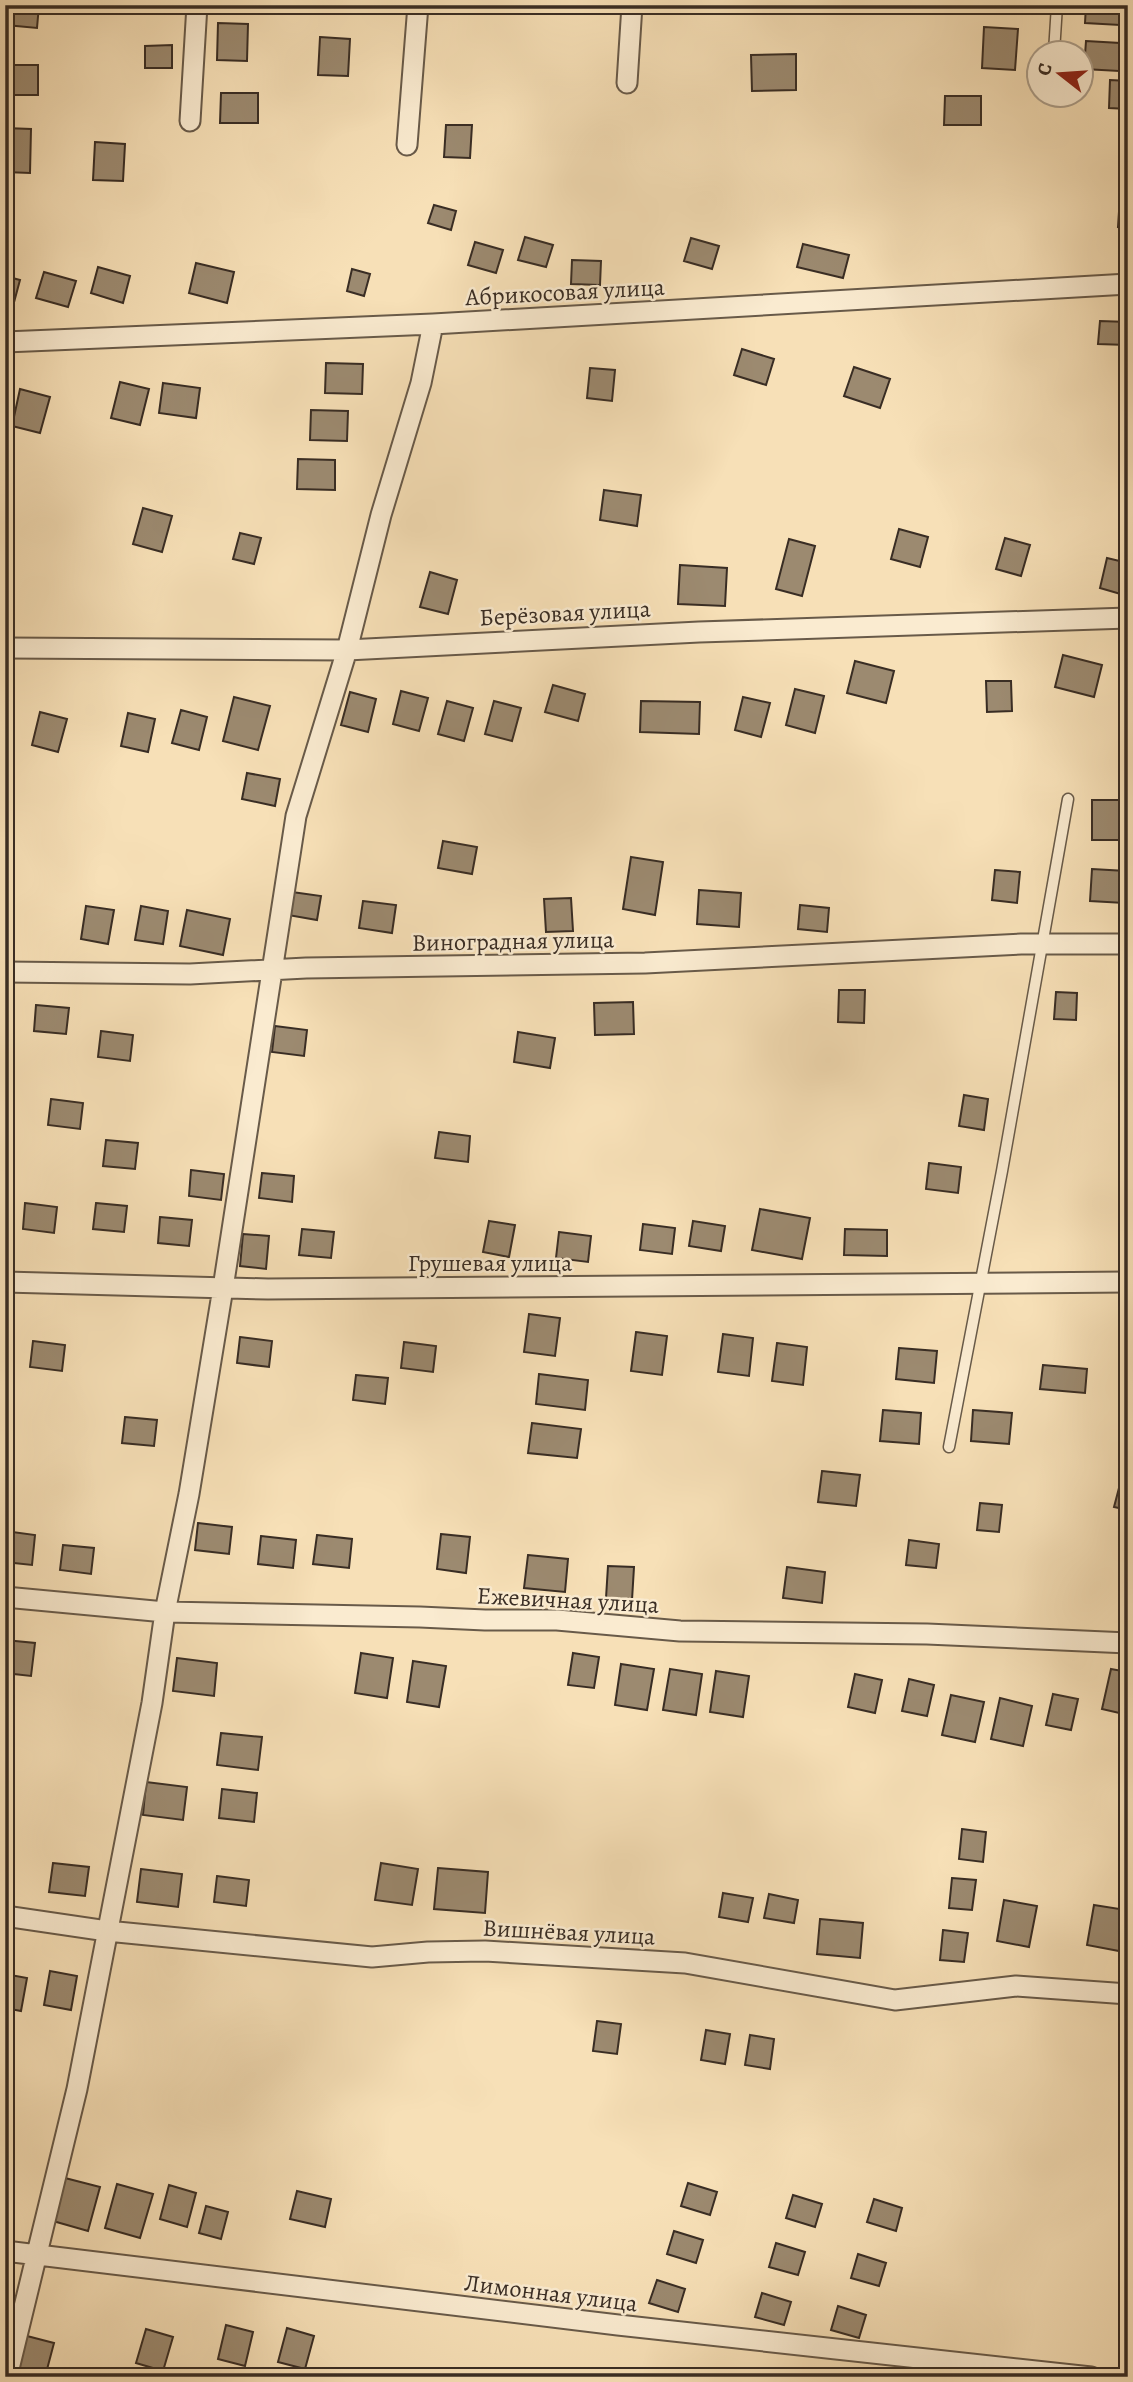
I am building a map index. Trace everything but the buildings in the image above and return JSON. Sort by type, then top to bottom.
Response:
[{"type":"street","points":[[190,121],[197,5]]},
{"type":"street","points":[[407,145],[418,5]]},
{"type":"street","points":[[627,83],[632,5]]},
{"type":"street","name":"Абрикосовая улица","points":[[5,342],[433,324],[1128,284]]},
{"type":"street","points":[[7,2377],[76,2089],[152,1703],[165,1612],[189,1494],[223,1288],[296,816],[347,650],[382,515],[421,383],[433,324]]},
{"type":"street","name":"Берёзовая улица","points":[[5,648],[347,650],[685,632],[1128,618]]},
{"type":"street","name":"Виноградная улица","points":[[5,972],[190,974],[273,969],[645,963],[1042,943],[1128,944]]},
{"type":"street","name":"Грушевая улица","points":[[5,1282],[223,1288],[1128,1282]]},
{"type":"street","name":"Ежевичная улица","points":[[5,1597],[165,1612],[557,1620],[680,1631],[927,1634],[1128,1643]]},
{"type":"street","name":"Вишнёвая улица","points":[[5,1916],[107,1930],[372,1957],[485,1951],[685,1963],[895,2000],[1016,1986],[1128,1994]]},
{"type":"street","name":"Лимонная улица","points":[[5,2251],[604,2324],[1091,2377]]},
{"type":"lane","points":[[1055,38],[1057,5]]},
{"type":"lane","points":[[948,1447],[1068,799]]}]
